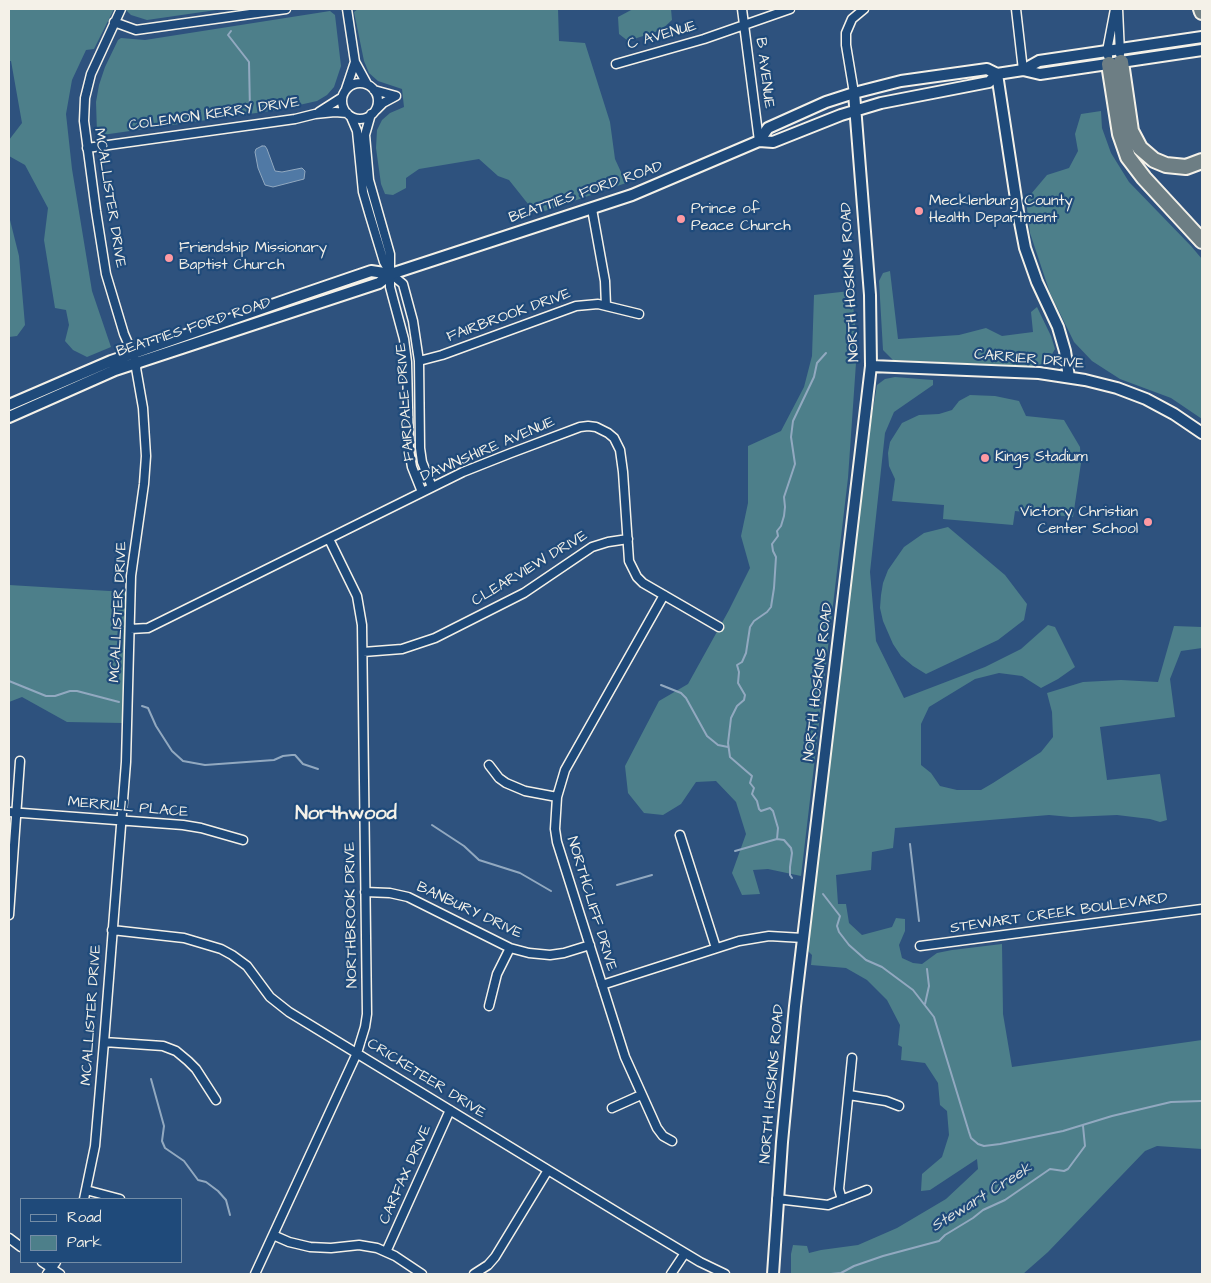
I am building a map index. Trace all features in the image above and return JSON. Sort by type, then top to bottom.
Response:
[{"type":"highway","points":[[1114,57],[1131,131],[1140,148],[1154,160],[1166,165],[1186,167],[1202,161]]},
{"type":"highway","points":[[1114,57],[1120,134],[1128,157],[1144,178],[1202,241]]},
{"type":"street","name":"MCALLISTER DRIVE","points":[[84,1198],[95,1146],[104,1042],[126,762],[131,576],[146,456],[144,414],[135,359],[124,334],[106,274],[87,148],[84,110],[95,62],[121,9]]},
{"type":"street","points":[[114,22],[136,30],[286,9]]},
{"type":"street","points":[[347,9],[355,62],[367,84],[374,90],[396,96],[362,119],[349,115]]},
{"type":"street","name":"B AVENUE","points":[[742,9],[759,141]]},
{"type":"street","name":"C AVENUE","points":[[616,64],[704,39],[790,9]]},
{"type":"street","points":[[854,92],[846,45],[846,34],[852,19],[864,9]]},
{"type":"street","points":[[1016,9],[1023,70]]},
{"type":"street","points":[[1114,57],[1117,9]]},
{"type":"street","points":[[1114,57],[1117,9]]},
{"type":"street","name":"BEATTIES FORD ROAD","points":[[9,417],[115,370],[135,359],[371,271],[391,274],[592,209],[664,182],[759,141],[773,142],[854,110],[892,100],[989,82],[998,74],[1023,70],[1040,74],[1202,37]]},
{"type":"street","name":"BEATTIES FORD ROAD","points":[[1114,57],[1202,50]]},
{"type":"street","points":[[355,62],[341,98],[343,109],[349,115],[357,131],[364,194],[383,258],[391,274]]},
{"type":"street","name":"BEATTIES FORD ROAD","points":[[759,141],[768,128],[826,102],[854,92],[901,81],[987,69],[998,74]]},
{"type":"street","points":[[998,74],[1025,248],[1037,282],[1058,327],[1064,345],[1069,377]]},
{"type":"street","points":[[346,89],[356,83],[367,84]]},
{"type":"street","points":[[374,90],[377,98],[365,134],[367,166],[372,192],[390,254],[391,274]]},
{"type":"street","name":"NORTH HOSKINS ROAD","points":[[773,1274],[777,1199],[791,1045],[871,366],[870,296],[854,92]]},
{"type":"street","name":"COLEMON KERRY DRIVE","points":[[315,114],[341,98]]},
{"type":"street","name":"COLEMON KERRY DRIVE","points":[[87,148],[295,119],[315,114],[335,112],[349,115]]},
{"type":"street","points":[[592,209],[605,281],[606,306]]},
{"type":"street","name":"FAIRDALE DRIVE","points":[[391,274],[403,284],[413,321],[419,361],[420,448],[422,462],[432,487]]},
{"type":"street","name":"FAIRDALE DRIVE","points":[[391,274],[390,287],[399,315],[406,349],[409,450],[412,467],[422,492]]},
{"type":"street","name":"FAIRBROOK DRIVE","points":[[419,361],[442,355],[576,306],[593,304],[639,314]]},
{"type":"street","points":[[406,349],[418,347]]},
{"type":"street","name":"BEATTIES FORD ROAD","points":[[9,405],[111,360],[135,359]]},
{"type":"street","name":"CARRIER DRIVE","points":[[871,366],[1020,372],[1069,377],[1117,388],[1146,400],[1174,414],[1202,433]]},
{"type":"street","points":[[408,407],[420,407]]},
{"type":"street","name":"DAWNSHIRE AVENUE","points":[[130,629],[148,628],[484,463],[572,430],[588,426],[608,432],[614,438],[620,450],[629,561],[637,577],[643,583],[719,627]]},
{"type":"street","name":"NORTHBROOK DRIVE","points":[[255,1274],[362,1040],[367,1014],[362,625],[359,603],[349,577],[329,539]]},
{"type":"street","name":"CLEARVIEW DRIVE","points":[[363,652],[402,649],[435,638],[524,593],[592,547],[628,539]]},
{"type":"street","name":"NORTHCLIFF DRIVE","points":[[664,595],[566,770],[557,797],[555,829],[557,842],[625,1057],[657,1128],[663,1136],[672,1141]]},
{"type":"street","points":[[9,915],[12,812],[20,761]]},
{"type":"street","points":[[489,765],[499,778],[506,783],[524,791],[557,797]]},
{"type":"street","name":"MERRILL PLACE","points":[[12,812],[183,825],[243,840]]},
{"type":"street","points":[[680,835],[716,948]]},
{"type":"street","name":"BANBURY DRIVE","points":[[365,892],[390,893],[408,897],[510,948],[529,954],[550,955],[590,946]]},
{"type":"street","name":"STEWART CREEK BOULEVARD","points":[[920,946],[1202,909]]},
{"type":"street","name":"CRICKETEER DRIVE","points":[[112,930],[184,938],[221,949],[232,955],[247,966],[278,1005],[685,1253],[725,1274]]},
{"type":"street","points":[[602,985],[716,948],[756,938],[803,938]]},
{"type":"street","points":[[489,1006],[497,974],[510,948]]},
{"type":"street","points":[[104,1042],[163,1046],[176,1051],[196,1069],[216,1100]]},
{"type":"street","points":[[842,1200],[839,1188],[852,1058]]},
{"type":"street","points":[[612,1108],[641,1095]]},
{"type":"street","points":[[849,1095],[886,1101],[899,1106]]},
{"type":"street","name":"CARFAX DRIVE","points":[[386,1252],[450,1110]]},
{"type":"street","points":[[474,1274],[488,1265],[495,1257],[548,1170]]},
{"type":"street","points":[[86,1190],[116,1198]]},
{"type":"street","points":[[777,1199],[828,1205],[867,1190]]},
{"type":"street","points":[[273,1235],[310,1248],[359,1245],[377,1248],[422,1274]]},
{"type":"street","points":[[9,1238],[20,1246]]},
{"type":"street","points":[[671,1274],[685,1253]]},
{"type":"street","points":[[51,1268],[60,1274]]},
{"type":"green space","points":[[9,9],[114,9],[94,49],[86,50],[72,80],[66,114],[72,169],[92,291],[111,347],[87,357],[73,350],[65,341],[69,325],[66,310],[55,308],[44,240],[48,208],[25,165],[9,156],[9,140],[22,123],[11,61],[9,61]]},
{"type":"green space","points":[[125,9],[223,9],[147,20],[131,15]]},
{"type":"green space","points":[[358,9],[558,9],[559,41],[585,43],[610,122],[615,159],[626,183],[536,214],[509,180],[498,176],[479,159],[419,169],[406,178],[406,188],[393,195],[385,194],[381,184],[376,148],[377,130],[382,120],[390,113],[404,107],[402,89],[378,81],[369,73],[364,61],[354,12]]},
{"type":"green space","points":[[633,9],[671,9],[672,20],[661,30],[628,41],[619,34],[618,17]]},
{"type":"green space","points":[[330,11],[335,15],[341,66],[334,87],[327,95],[317,101],[277,110],[102,135],[97,133],[96,102],[99,85],[105,67],[118,40],[121,38],[145,40]]},
{"type":"green space","points":[[1101,111],[1102,128],[1111,153],[1129,182],[1202,259],[1202,419],[1171,398],[1120,379],[1092,361],[1074,342],[1050,293],[1030,233],[1026,200],[1047,175],[1069,168],[1078,151],[1075,134],[1081,114]]},
{"type":"green space","points":[[9,216],[19,256],[25,325],[17,336],[9,337]]},
{"type":"green space","points":[[890,271],[898,339],[959,335],[986,328],[1002,336],[1033,332],[1031,312],[1037,307],[1055,349],[1047,363],[1031,366],[893,360],[883,350],[879,281],[883,273]]},
{"type":"green space","points":[[850,291],[855,318],[856,363],[848,478],[801,876],[768,869],[753,870],[760,894],[742,895],[732,873],[746,834],[736,802],[716,781],[696,782],[681,804],[663,815],[644,813],[628,793],[625,766],[659,701],[688,684],[750,568],[741,536],[748,503],[748,446],[781,431],[804,387],[812,356],[814,295]]},
{"type":"green space","points":[[895,377],[933,380],[933,385],[894,412],[885,433],[870,572],[876,641],[904,698],[985,667],[1021,649],[1048,625],[1055,627],[1075,667],[1041,688],[1022,676],[999,673],[975,679],[929,707],[921,724],[921,765],[931,773],[940,786],[957,790],[981,790],[993,783],[1041,752],[1053,737],[1052,712],[1047,693],[1083,682],[1121,680],[1158,682],[1174,626],[1202,627],[1202,648],[1181,651],[1170,679],[1175,717],[1100,727],[1107,780],[1160,774],[1167,820],[1160,822],[1117,815],[1071,817],[1049,815],[895,828],[893,848],[872,852],[871,870],[836,875],[838,904],[846,904],[849,923],[862,935],[892,927],[896,918],[905,919],[905,931],[899,945],[902,958],[913,963],[922,964],[937,953],[1002,944],[1003,1014],[1012,1067],[1202,1040],[1202,1149],[1157,1146],[1145,1151],[1048,1252],[1023,1274],[791,1274],[793,1245],[807,1246],[809,1253],[858,1245],[897,1228],[946,1199],[978,1169],[977,1159],[930,1190],[921,1191],[922,1174],[942,1157],[949,1135],[947,1111],[940,1105],[938,1083],[925,1063],[901,1060],[902,1047],[898,1045],[900,1025],[887,1000],[867,980],[846,968],[811,965],[812,955],[807,950],[863,468],[877,385],[885,379]]},
{"type":"green space","name":"Kings Stadium","points":[[970,395],[995,396],[1019,401],[1026,416],[1064,420],[1080,447],[1081,463],[1073,517],[1015,511],[1013,525],[943,519],[944,505],[892,501],[895,479],[889,466],[888,453],[890,442],[902,423],[919,415],[939,414],[952,410],[959,401]]},
{"type":"green space","points":[[948,527],[1005,575],[1027,604],[1024,620],[998,640],[926,674],[901,656],[893,644],[883,621],[880,608],[881,595],[888,570],[904,547],[924,533]]},
{"type":"green space","points":[[9,585],[126,592],[123,723],[67,722],[22,697],[9,702]]},
{"type":"water","points":[[265,146],[267,149],[275,171],[282,172],[302,168],[305,171],[304,179],[273,187],[265,185],[258,168],[255,152],[256,149]]},
{"type":"waterway","points":[[231,31],[228,35],[249,62],[250,111]]},
{"type":"waterway","points":[[777,839],[778,828],[773,811],[770,808],[761,811],[759,809],[757,801],[752,794],[754,788],[750,783],[752,776],[730,757],[728,743],[731,718],[737,706],[744,700],[745,695],[738,683],[739,672],[737,665],[742,662],[746,653],[750,627],[754,621],[771,607],[776,557],[772,544],[778,536],[777,531],[781,526],[784,516],[784,497],[795,464],[791,437],[793,421],[814,377],[817,363],[826,353]]},
{"type":"waterway","points":[[9,681],[46,696],[77,691],[119,702]]},
{"type":"waterway","points":[[661,685],[681,693],[686,698],[707,736],[718,745],[728,747]]},
{"type":"waterway","points":[[142,706],[148,708],[156,726],[172,751],[183,761],[205,765],[274,760],[283,756],[295,755],[303,764],[318,769]]},
{"type":"waterway","points":[[432,825],[464,846],[479,860],[520,873],[551,891]]},
{"type":"waterway","points":[[735,851],[777,839],[784,840],[791,848],[790,875],[792,878]]},
{"type":"waterway","points":[[910,844],[919,921]]},
{"type":"waterway","points":[[617,885],[652,875]]},
{"type":"waterway","points":[[823,894],[840,916],[837,926],[839,932],[849,945],[866,960],[882,967],[913,990],[934,1017],[971,1138],[978,1144],[984,1146],[1000,1144],[1063,1131],[1112,1116],[1171,1102],[1202,1101]]},
{"type":"waterway","points":[[925,1004],[929,986],[927,969]]},
{"type":"waterway","points":[[151,1079],[164,1126],[162,1141],[165,1148],[184,1161],[198,1180],[206,1182],[218,1191],[226,1200],[230,1215]]},
{"type":"waterway","name":"Stewart Creek","points":[[831,1274],[841,1273],[854,1266],[883,1256],[939,1241],[983,1210],[1005,1200],[1050,1169],[1064,1171],[1068,1169],[1085,1146],[1083,1126]]},
{"type":"place","name":"Mecklenburg County Health Department","points":[[919,211]]},
{"type":"place","name":"Prince of Peace Church","points":[[681,219]]},
{"type":"place","name":"Friendship Missionary Baptist Church","points":[[169,258]]},
{"type":"place","name":"Kings Stadium","points":[[985,458]]},
{"type":"place","name":"Victory Christian Center School","points":[[1148,522]]},
{"type":"district","name":"Northwood","points":[[346,815]]}]
